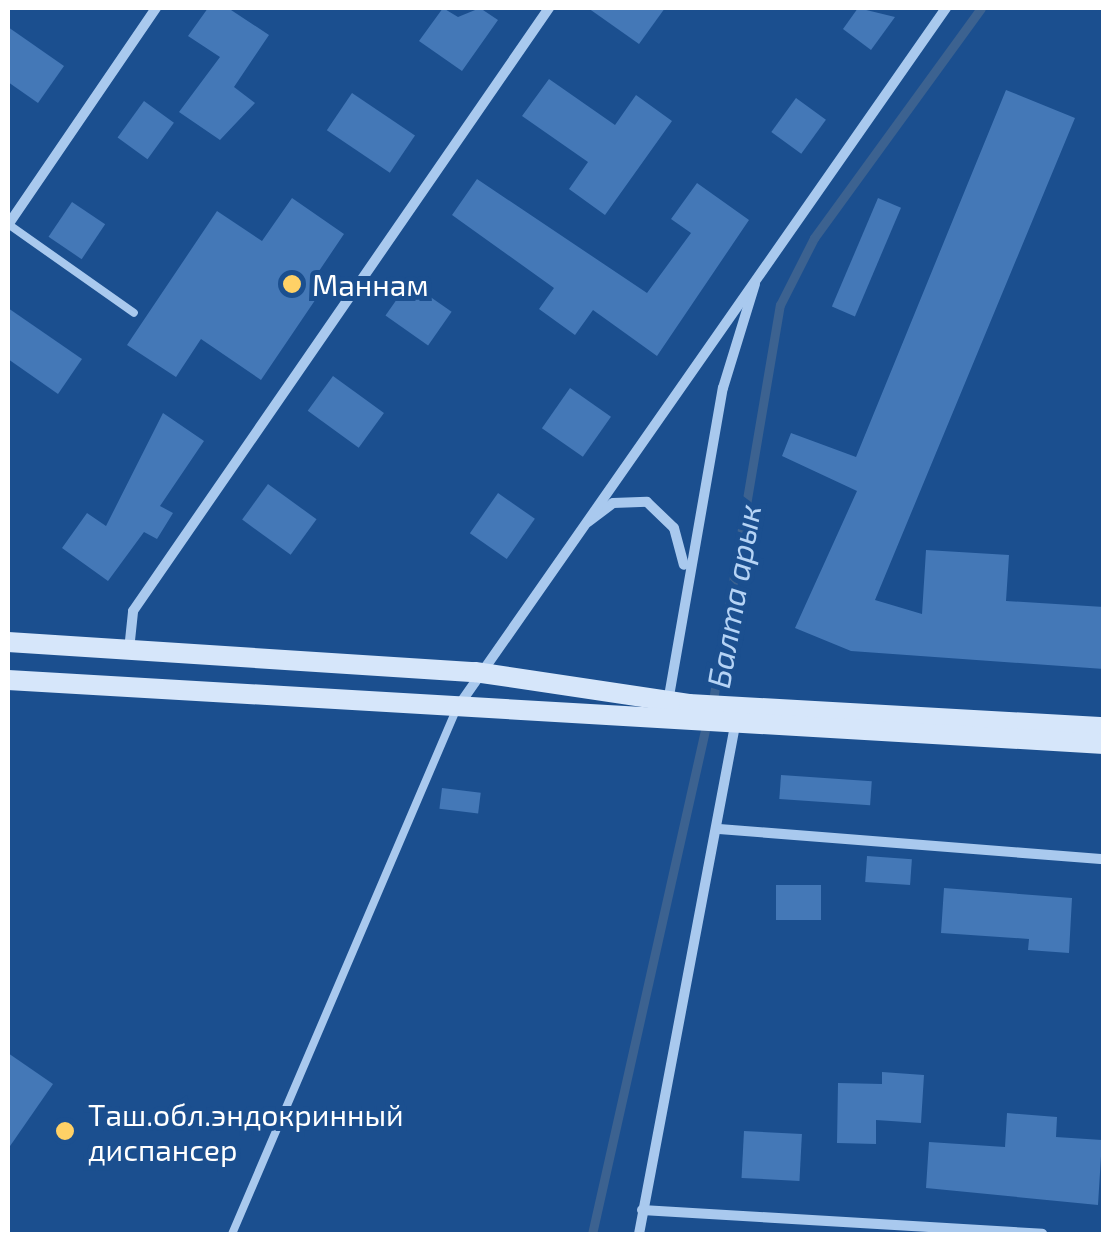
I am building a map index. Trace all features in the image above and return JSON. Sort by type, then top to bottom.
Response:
[{"type":"main road","points":[[8,642],[475,672],[676,711]]},
{"type":"main road","points":[[8,680],[456,709],[676,711],[1104,726]]},
{"type":"main road","points":[[734,713],[1104,744]]},
{"type":"street","points":[[8,224],[156,8]]},
{"type":"street","points":[[129,650],[133,611],[550,8]]},
{"type":"street","points":[[456,709],[475,672],[946,8]]},
{"type":"street","points":[[676,711],[686,571],[723,388],[758,273]]},
{"type":"street","points":[[579,528],[613,503],[647,502],[674,528],[686,571]]},
{"type":"street","points":[[639,1234],[719,829],[734,713]]},
{"type":"street","points":[[719,829],[1104,859]]},
{"type":"street","points":[[642,1210],[1042,1234]]},
{"type":"lane","points":[[8,224],[134,312]]},
{"type":"lane","points":[[232,1234],[456,709]]},
{"type":"building","points":[[208,8],[228,8],[269,35],[234,87],[255,103],[220,140],[179,112],[220,57],[188,36]]},
{"type":"building","points":[[443,8],[458,17],[480,8],[498,20],[462,71],[419,41]]},
{"type":"building","points":[[588,8],[665,8],[639,44]]},
{"type":"building","points":[[858,8],[895,17],[871,50],[843,29]]},
{"type":"building","points":[[8,27],[64,66],[38,103],[8,82]]},
{"type":"building","points":[[549,79],[615,125],[636,95],[672,121],[605,215],[569,189],[588,162],[522,116]]},
{"type":"building","points":[[1006,90],[1075,118],[875,600],[922,614],[926,550],[1009,555],[1006,601],[1104,607],[1104,669],[851,651],[795,628],[857,491],[782,456],[791,433],[856,457]]},
{"type":"building","points":[[352,93],[415,135],[390,173],[327,130]]},
{"type":"building","points":[[796,98],[826,120],[801,154],[771,132]]},
{"type":"building","points":[[144,101],[174,123],[147,159],[118,137]]},
{"type":"building","points":[[477,179],[647,293],[691,233],[671,219],[697,183],[749,220],[657,356],[593,310],[575,335],[539,309],[554,288],[452,215]]},
{"type":"building","points":[[292,198],[344,234],[315,277],[326,284],[261,380],[201,339],[176,377],[127,345],[217,211],[262,241]]},
{"type":"building","points":[[878,198],[901,208],[855,316],[832,307]]},
{"type":"building","points":[[72,202],[105,224],[82,259],[49,237]]},
{"type":"building","points":[[409,282],[452,312],[428,345],[385,316]]},
{"type":"building","points":[[8,308],[82,359],[58,394],[8,359]]},
{"type":"building","points":[[333,376],[384,413],[359,448],[308,411]]},
{"type":"building","points":[[570,388],[611,417],[583,457],[542,428]]},
{"type":"building","points":[[163,413],[204,441],[160,506],[173,513],[157,539],[144,532],[108,581],[62,548],[87,513],[106,526]]},
{"type":"building","points":[[268,484],[317,519],[291,555],[242,520]]},
{"type":"building","points":[[498,493],[535,519],[507,559],[470,533]]},
{"type":"building","points":[[781,775],[872,781],[870,805],[779,799]]},
{"type":"building","points":[[442,788],[481,793],[478,814],[439,809]]},
{"type":"building","points":[[867,856],[912,859],[910,885],[865,882]]},
{"type":"building","points":[[776,885],[821,885],[821,920],[776,920]]},
{"type":"building","points":[[944,888],[1072,898],[1069,953],[1028,950],[1029,939],[941,933]]},
{"type":"building","points":[[8,1053],[53,1084],[8,1149]]},
{"type":"building","points":[[882,1072],[924,1075],[921,1123],[876,1120],[876,1144],[837,1143],[838,1083],[882,1084]]},
{"type":"building","points":[[1007,1113],[1057,1117],[1056,1137],[1102,1140],[1098,1205],[926,1188],[929,1142],[1005,1147]]},
{"type":"building","points":[[744,1131],[802,1134],[799,1181],[742,1178]]},
{"type":"waterway","name":"Балта арык","points":[[712,706],[780,305],[814,238],[981,8]]},
{"type":"waterway","name":"Балта арык","points":[[592,1234],[707,721]]},
{"type":"place","name":"Маннам","points":[[292,284]]},
{"type":"place","name":"Таш.обл.эндокринный диспансер","points":[[65,1131]]}]
